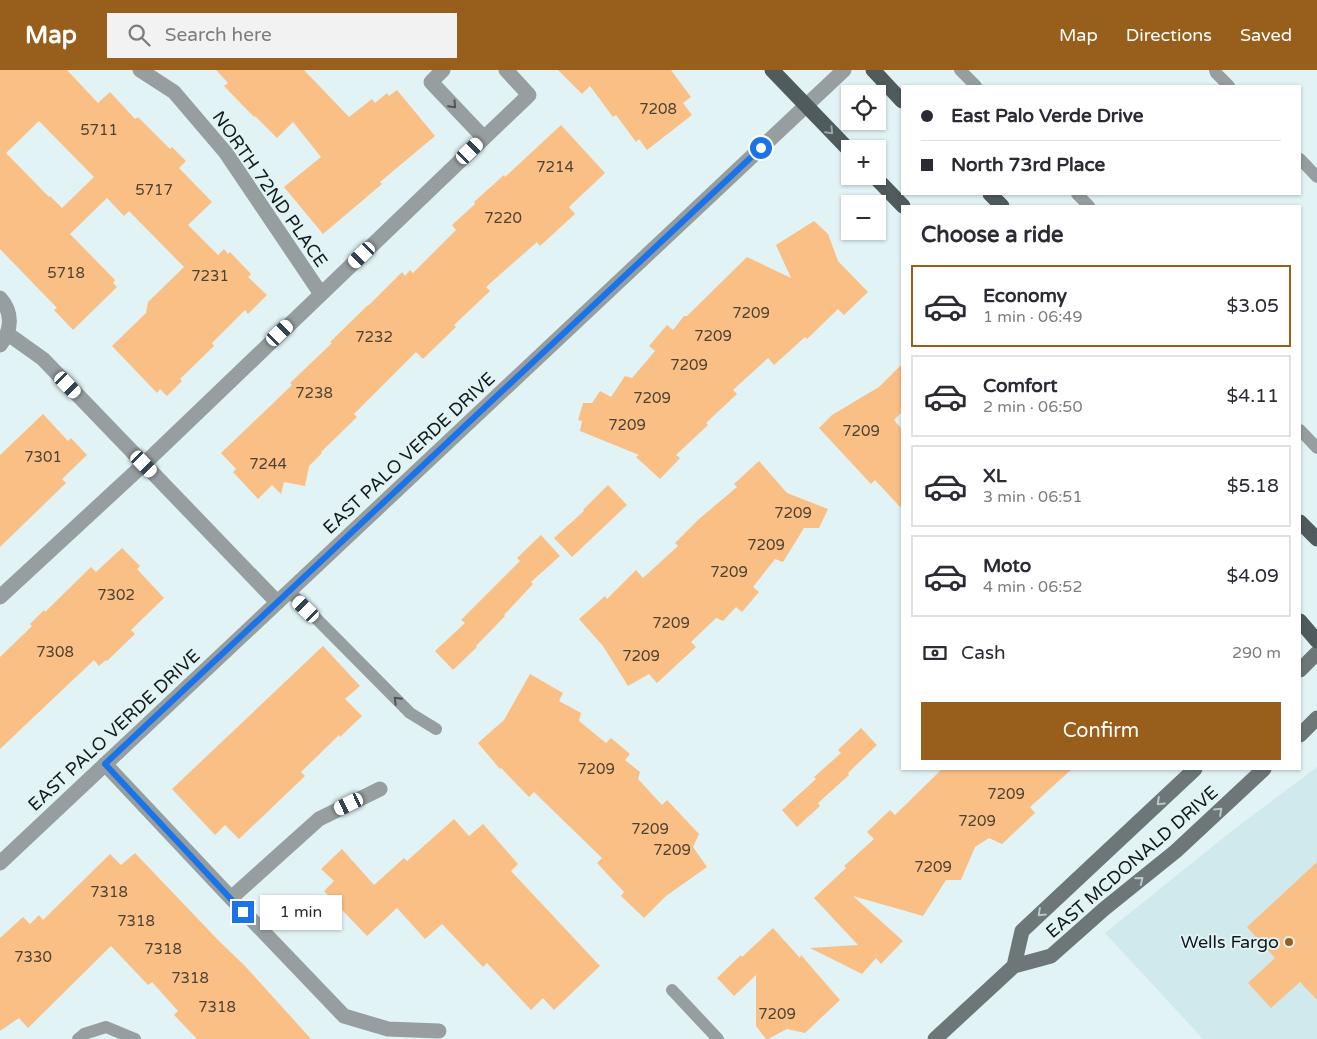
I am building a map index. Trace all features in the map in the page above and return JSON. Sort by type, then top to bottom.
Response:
[{"type":"main road","points":[[772,70],[841,142]]},
{"type":"main road","points":[[873,70],[901,100]]},
{"type":"main road","points":[[883,185],[902,205]]},
{"type":"main road","points":[[991,195],[1001,205]]},
{"type":"main road","points":[[1301,523],[1317,540]]},
{"type":"main road","points":[[1301,622],[1317,641]]},
{"type":"main road","points":[[1301,669],[1317,653]]},
{"type":"main road","points":[[1301,734],[1317,718]]},
{"type":"main road","name":"EAST MCDONALD DRIVE","points":[[1014,966],[1022,931],[1194,770]]},
{"type":"main road","name":"EAST MCDONALD DRIVE","points":[[935,1039],[1014,966],[1051,956],[1104,909],[1176,852],[1263,770]]},
{"type":"street","name":"NORTH 72ND PLACE","points":[[140,70],[174,92],[226,153],[321,294]]},
{"type":"street","points":[[443,70],[431,82],[484,138]]},
{"type":"street","points":[[0,597],[144,464],[529,94],[506,70]]},
{"type":"street","name":"EAST PALO VERDE DRIVE","points":[[0,863],[844,70]]},
{"type":"street","points":[[0,298],[9,313],[10,323],[4,339],[43,359],[277,602]]},
{"type":"street","points":[[105,764],[344,1016],[388,1029],[439,1031]]},
{"type":"street","points":[[231,898],[319,819],[380,789]]},
{"type":"lane","points":[[960,70],[975,85]]},
{"type":"lane","points":[[1215,70],[1228,85]]},
{"type":"lane","points":[[1301,160],[1317,177]]},
{"type":"lane","points":[[1078,195],[1088,205]]},
{"type":"lane","points":[[1301,431],[1317,448]]},
{"type":"lane","points":[[289,592],[410,713],[436,729]]},
{"type":"lane","points":[[672,990],[718,1039]]},
{"type":"lane","points":[[78,1039],[84,1034],[106,1027],[135,1039]]},
{"type":"shaded area","points":[[1317,767],[1317,1039],[1203,1039],[1105,933],[1233,830]]},
{"type":"building","points":[[0,70],[67,70],[98,103],[110,92],[135,119],[138,117],[170,149],[172,147],[186,161],[179,168],[212,202],[188,225],[218,255],[224,249],[228,254],[230,252],[251,274],[248,277],[267,295],[248,314],[245,310],[212,343],[214,346],[180,379],[182,381],[167,396],[160,389],[157,393],[112,346],[146,313],[148,302],[184,267],[129,211],[124,216],[107,198],[70,234],[115,280],[113,283],[117,287],[73,330],[54,310],[57,308],[0,249]],"holes":[[[39,121],[94,177],[62,208],[6,153]]]},
{"type":"building","points":[[216,70],[304,70],[349,117],[372,99],[375,103],[387,93],[389,96],[397,90],[435,136],[380,182],[382,184],[323,234],[284,187],[321,157],[293,122],[277,138],[224,86],[228,83]]},
{"type":"building","points":[[558,70],[671,70],[691,97],[683,103],[692,115],[647,150],[639,139],[636,142],[616,115],[613,117],[590,86],[582,94]]},
{"type":"building","points":[[561,125],[605,173],[569,207],[575,214],[540,246],[537,242],[486,287],[490,291],[454,325],[456,327],[423,359],[416,352],[354,414],[357,417],[309,466],[305,486],[284,482],[281,494],[272,485],[258,499],[233,472],[236,469],[221,453],[292,385],[290,383],[402,272],[405,276],[410,270],[413,273],[456,230],[452,225],[475,204],[474,202],[504,175],[505,177]]},
{"type":"building","points":[[814,221],[828,234],[838,261],[868,292],[844,315],[838,309],[807,339],[805,337],[774,365],[768,358],[733,390],[737,394],[676,455],[680,458],[660,479],[636,457],[639,455],[580,431],[582,421],[578,420],[583,403],[592,403],[600,391],[611,397],[625,376],[632,378],[655,351],[649,346],[667,325],[673,330],[684,316],[687,316],[747,257],[791,278],[776,245]]},
{"type":"building","points":[[901,365],[901,413],[894,420],[901,428],[901,508],[875,480],[871,484],[819,428],[832,415],[879,387]]},
{"type":"building","points":[[43,414],[68,441],[71,438],[87,455],[62,479],[66,483],[0,547],[0,455]]},
{"type":"building","points":[[759,461],[787,493],[828,509],[819,528],[804,528],[783,562],[775,559],[753,587],[759,592],[742,612],[736,607],[723,621],[716,618],[691,642],[696,647],[657,683],[649,674],[628,686],[603,646],[579,619],[605,596],[607,599],[636,570],[643,578],[678,546],[675,543],[699,519],[737,487],[734,484]]},
{"type":"building","points":[[608,485],[627,505],[572,557],[554,538],[584,511]]},
{"type":"building","points":[[541,535],[560,556],[531,582],[533,584],[505,616],[453,670],[435,651],[465,623],[461,620],[520,561],[517,558]]},
{"type":"building","points":[[122,548],[140,566],[137,569],[164,598],[131,630],[135,634],[107,661],[99,666],[94,660],[0,749],[0,657],[32,626],[30,624],[44,610],[45,612],[91,567],[96,572]]},
{"type":"building","points":[[323,646],[360,686],[345,699],[362,716],[340,737],[339,735],[301,772],[305,776],[239,839],[225,825],[215,835],[172,789]]},
{"type":"building","points":[[530,674],[563,693],[559,701],[581,713],[579,721],[606,743],[611,738],[630,754],[625,760],[640,772],[638,779],[662,805],[667,800],[699,834],[693,847],[707,867],[666,896],[644,918],[621,896],[624,892],[597,863],[602,858],[534,792],[529,797],[500,769],[478,743],[504,720]]},
{"type":"building","points":[[861,728],[877,745],[848,773],[849,775],[818,803],[820,806],[797,827],[782,810],[816,779],[814,777],[841,753],[838,750]]},
{"type":"building","points":[[941,770],[1071,770],[1030,807],[1035,813],[1002,844],[989,838],[975,847],[961,880],[946,880],[923,916],[853,896],[903,941],[881,964],[876,958],[862,974],[810,948],[858,945],[814,898],[846,868],[844,866],[874,839],[867,832],[890,810],[895,815]]},
{"type":"building","points":[[454,819],[469,836],[483,824],[518,864],[511,871],[600,966],[554,1010],[543,998],[531,1010],[487,963],[483,967],[442,924],[425,939],[397,908],[367,936],[324,891],[334,881],[321,869],[342,849],[374,885],[404,858],[407,861]]},
{"type":"building","points":[[135,853],[245,966],[311,1039],[197,1039],[174,1015],[178,1011],[152,982],[148,985],[111,946],[28,1028],[19,1018],[0,1031],[0,938],[23,917],[30,924],[39,915],[43,920],[110,854],[121,865]]},
{"type":"building","name":"Wells Fargo","points":[[1317,862],[1317,1000],[1300,982],[1271,1008],[1248,983],[1275,958],[1247,927]]},
{"type":"building","points":[[773,928],[800,958],[801,955],[840,1000],[805,1033],[787,1029],[766,1039],[756,1026],[756,975],[734,996],[717,978]]},
{"type":"place","name":"Wells Fargo","points":[[1289,942]]},
{"type":"route","points":[[243,912],[105,764],[761,148]]}]
